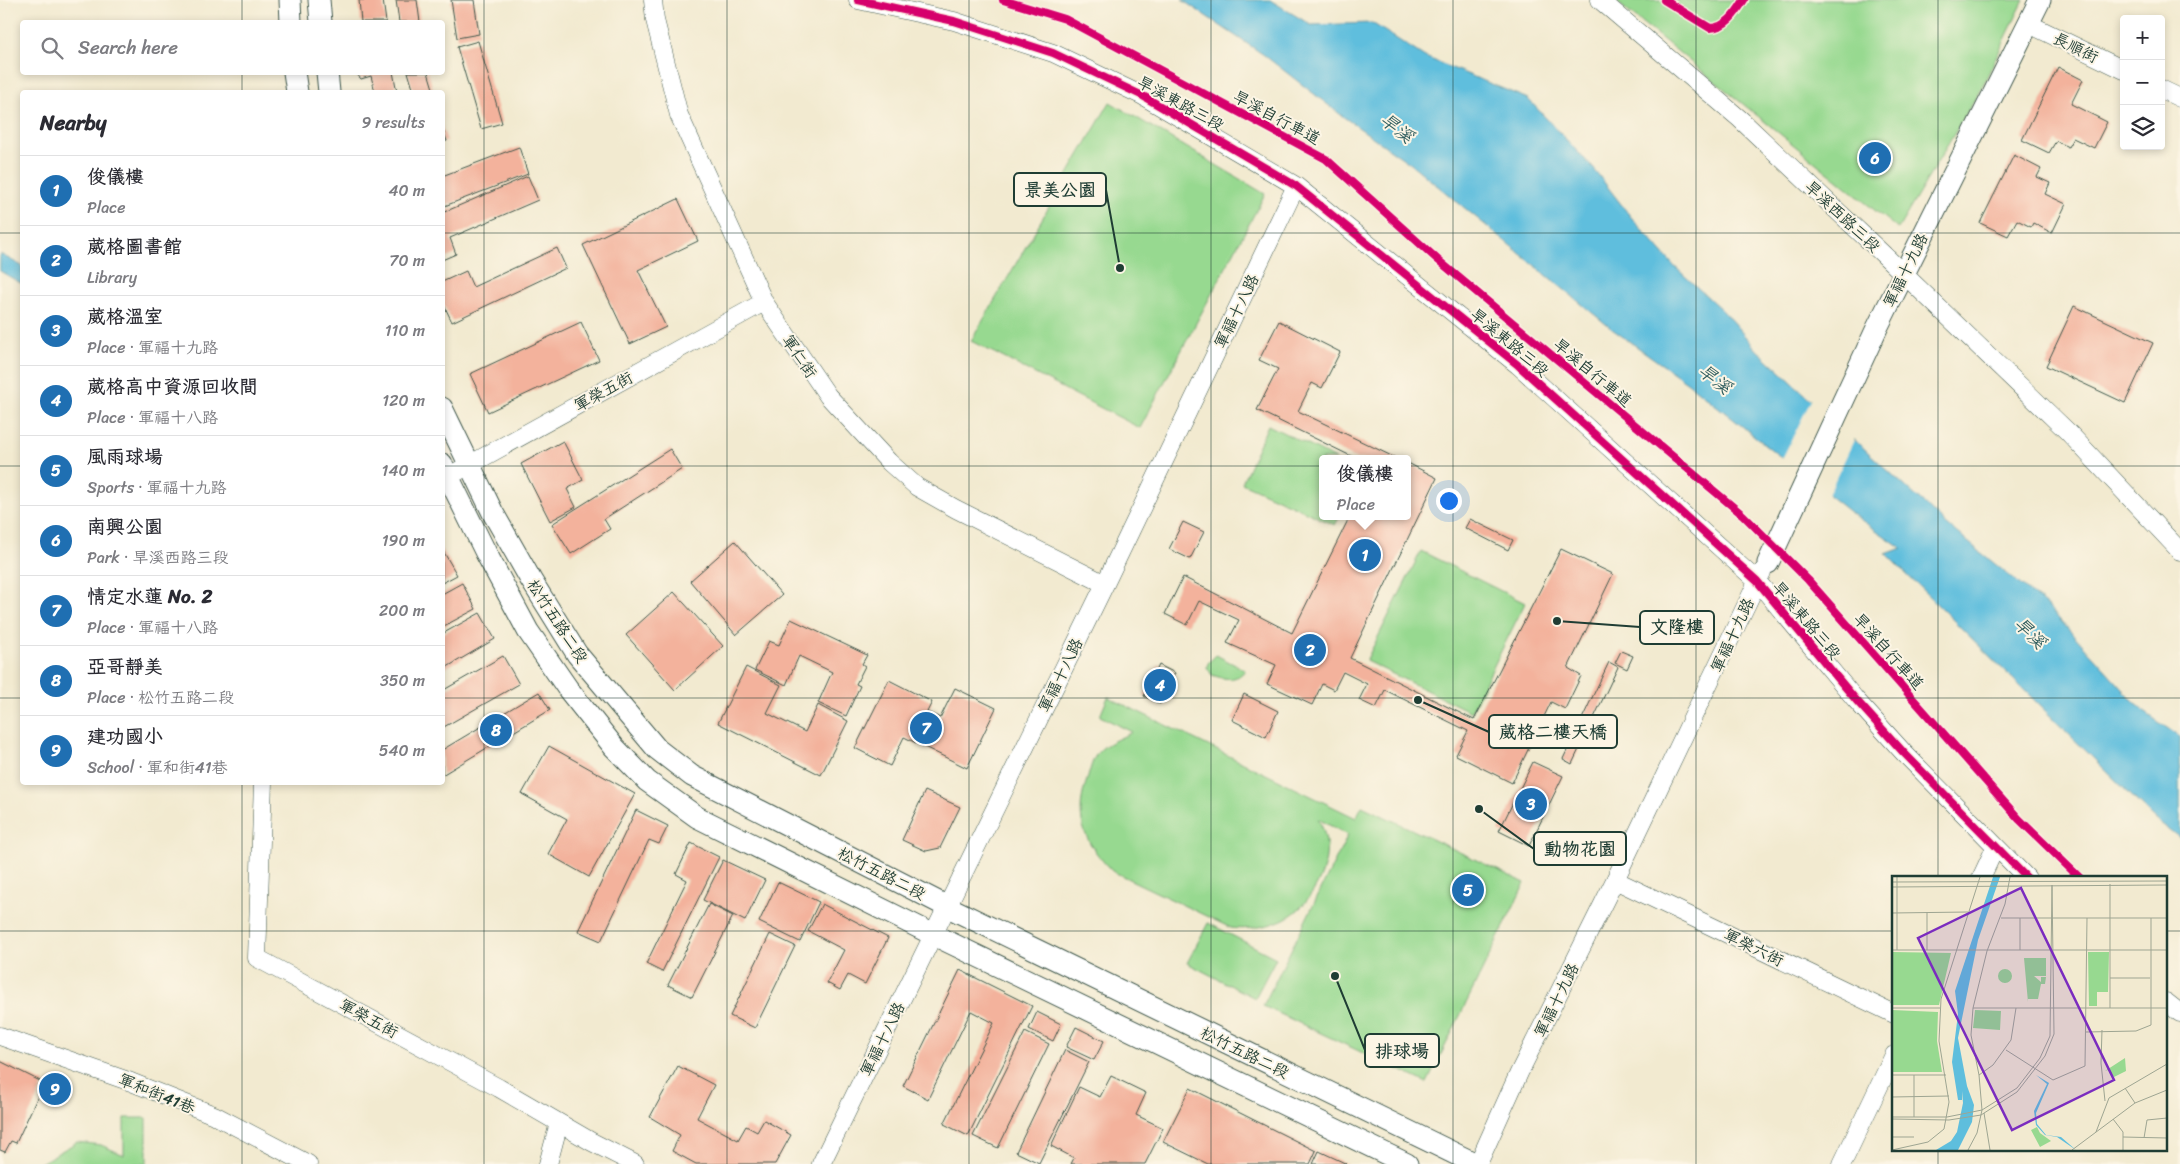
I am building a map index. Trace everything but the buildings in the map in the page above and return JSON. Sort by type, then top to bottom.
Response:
[{"type":"street","points":[[290,0],[291,20]]},
{"type":"street","points":[[319,0],[321,20]]},
{"type":"street","name":"軍仁街","points":[[653,0],[655,20],[679,115],[764,302],[828,396],[889,462],[917,487],[956,509],[1106,584]]},
{"type":"street","name":"旱溪東路三段","points":[[858,0],[954,21],[1052,53],[1143,96],[1296,186],[1518,365],[1762,572],[1868,713],[1995,848],[2025,876]]},
{"type":"street","name":"旱溪西路三段","points":[[1600,0],[1740,119],[2068,432],[2180,551]]},
{"type":"street","name":"軍福十九路","points":[[1477,1164],[1519,1073],[1615,880],[1884,312],[2040,0]]},
{"type":"street","name":"長順街","points":[[2029,24],[2120,68]]},
{"type":"street","points":[[294,75],[297,90]]},
{"type":"street","points":[[327,75],[329,90]]},
{"type":"street","points":[[2165,91],[2180,98]]},
{"type":"street","name":"軍福十八路","points":[[821,1164],[932,934],[1106,584],[1296,186]]},
{"type":"street","name":"軍榮五街","points":[[445,473],[469,464],[764,302]]},
{"type":"street","name":"松竹五路二段","points":[[445,414],[493,513],[531,580],[577,654],[657,749],[692,776],[946,906],[1477,1164]]},
{"type":"street","name":"松竹五路二段","points":[[445,475],[528,631],[568,689],[614,747],[647,781],[696,817],[932,934],[1407,1164]]},
{"type":"street","name":"軍榮五街","points":[[263,785],[257,958],[499,1088],[635,1164]]},
{"type":"street","points":[[1982,876],[1995,848]]},
{"type":"street","name":"軍榮六街","points":[[1615,880],[1892,1013]]},
{"type":"street","points":[[2168,1004],[2180,1013]]},
{"type":"street","name":"軍和街41巷","points":[[0,1036],[131,1082],[214,1115],[308,1164]]},
{"type":"street","points":[[1842,1164],[1892,1059]]},
{"type":"street","points":[[548,1164],[559,1123]]},
{"type":"green space","points":[[1614,0],[2024,0],[1982,87],[1898,229]]},
{"type":"green space","points":[[1110,102],[1265,194],[1140,428],[971,341]]},
{"type":"green space","points":[[1268,425],[1328,455],[1319,455],[1319,518],[1242,483]]},
{"type":"green space","points":[[1324,520],[1338,520],[1335,525]]},
{"type":"green space","points":[[1421,551],[1525,603],[1471,712],[1366,661]]},
{"type":"green space","points":[[1216,655],[1245,670],[1242,674],[1230,679],[1212,675],[1207,667],[1208,663]]},
{"type":"green space","points":[[1108,697],[1356,818],[1362,806],[1525,883],[1427,1083],[1263,1006],[1348,835],[1318,819],[1326,842],[1326,854],[1321,877],[1308,899],[1293,914],[1277,922],[1240,929],[1231,928],[1112,871],[1102,860],[1088,839],[1084,828],[1081,804],[1084,791],[1092,763],[1099,751],[1108,744],[1132,732],[1100,716]]},
{"type":"green space","points":[[1208,923],[1276,958],[1255,998],[1187,963]]},
{"type":"green space","points":[[124,1118],[147,1118],[147,1164],[39,1164],[77,1142],[101,1145],[124,1155]]},
{"type":"water","name":"旱溪","points":[[1182,0],[1270,0],[1311,25],[1372,23],[1425,57],[1528,99],[1593,168],[1631,217],[1674,266],[1724,312],[1757,350],[1946,524],[2049,608],[2143,711],[2180,737],[2180,838],[2155,819],[1886,554],[1902,548],[1851,513],[1688,383],[1612,329],[1411,164],[1345,118],[1264,55]]},
{"type":"water","points":[[0,254],[20,265],[20,283],[0,271]]},
{"type":"pier","points":[[1812,398],[1855,438],[1827,497],[1781,461]]},
{"type":"cycle path","points":[[858,0],[954,21],[1053,53],[1143,96],[1296,186],[1518,365],[1757,581],[1856,700],[1904,753],[2025,876]]},
{"type":"cycle path","name":"旱溪自行車道","points":[[1003,0],[1065,19],[1326,159],[1438,260],[1743,515],[1808,580],[2019,819],[2078,876]]},
{"type":"cycle path","points":[[1664,0],[1710,28],[1726,23],[1744,0]]},
{"type":"place","name":"南興公園","points":[[1875,158]]},
{"type":"place","name":"景美公園","points":[[1120,268]]},
{"type":"place","name":"俊儀樓","points":[[1365,555]]},
{"type":"place","name":"文隆樓","points":[[1557,621]]},
{"type":"place","name":"葳格圖書館","points":[[1310,650]]},
{"type":"place","name":"葳格高中資源回收間","points":[[1160,685]]},
{"type":"place","name":"葳格二樓天橋","points":[[1418,700]]},
{"type":"place","name":"情定水蓮 No. 2","points":[[926,728]]},
{"type":"place","name":"亞哥靜美","points":[[496,730]]},
{"type":"place","name":"葳格溫室","points":[[1531,804]]},
{"type":"place","name":"動物花園","points":[[1479,809]]},
{"type":"place","name":"風雨球場","points":[[1468,890]]},
{"type":"place","name":"排球場","points":[[1335,976]]},
{"type":"place","name":"建功國小","points":[[55,1089]]}]
